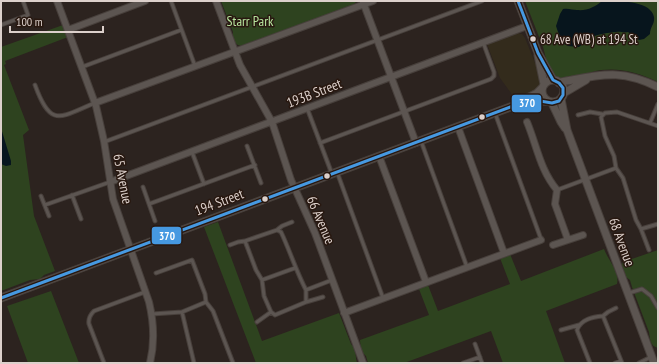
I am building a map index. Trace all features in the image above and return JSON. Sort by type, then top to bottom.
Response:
[{"type":"street","name":"65 Avenue","points":[[57,1],[95,103],[117,212],[146,292],[152,314],[154,337],[150,363]]},
{"type":"street","points":[[68,30],[145,1]]},
{"type":"street","name":"66 Avenue","points":[[216,1],[240,65],[272,122],[295,188],[315,233],[363,363]]},
{"type":"street","points":[[95,103],[363,3],[373,1]]},
{"type":"street","points":[[518,1],[538,53],[556,82],[563,87],[562,96]]},
{"type":"street","points":[[363,3],[390,77],[418,142]]},
{"type":"street","name":"193B Street","points":[[110,182],[527,26]]},
{"type":"street","points":[[538,53],[543,86],[542,96],[549,102],[556,102],[574,86],[596,76]]},
{"type":"street","points":[[543,86],[549,81],[556,82],[612,74],[628,76],[658,87]]},
{"type":"street","name":"194 Street","points":[[1,298],[495,114],[513,106],[537,92],[543,86]]},
{"type":"street","name":"68 Avenue","points":[[562,96],[567,130],[654,358]]},
{"type":"street","name":"194 Street","points":[[513,106],[540,101],[549,102]]},
{"type":"street","name":"68 Avenue","points":[[549,102],[567,130]]},
{"type":"street","points":[[527,122],[543,169],[557,190],[555,204],[568,240]]},
{"type":"street","points":[[458,127],[504,253]]},
{"type":"street","points":[[379,156],[426,282]]},
{"type":"street","points":[[553,246],[583,235]]},
{"type":"street","points":[[344,313],[542,240]]},
{"type":"lane","points":[[1,25],[28,15],[23,1]]},
{"type":"lane","points":[[171,1],[195,66]]},
{"type":"lane","points":[[104,142],[482,1]]},
{"type":"lane","points":[[82,67],[181,30]]},
{"type":"lane","points":[[320,143],[490,79],[494,76],[494,72],[483,42]]},
{"type":"lane","points":[[35,85],[41,101],[48,111],[56,116],[68,114],[95,103]]},
{"type":"lane","points":[[650,123],[658,104]]},
{"type":"lane","points":[[307,108],[383,298]]},
{"type":"lane","points":[[578,115],[590,112],[602,114],[617,112],[658,126]]},
{"type":"lane","points":[[495,114],[542,240]]},
{"type":"lane","points":[[602,114],[601,123],[614,156],[616,168],[623,178],[636,220],[649,250]]},
{"type":"lane","points":[[418,142],[468,267]]},
{"type":"lane","points":[[248,146],[261,183]]},
{"type":"lane","points":[[192,152],[204,184]]},
{"type":"lane","points":[[149,204],[255,165]]},
{"type":"lane","points":[[557,190],[616,168]]},
{"type":"lane","points":[[45,205],[110,182]]},
{"type":"lane","points":[[143,187],[155,221]]},
{"type":"lane","points":[[72,195],[81,219]]},
{"type":"lane","points":[[41,196],[49,216]]},
{"type":"lane","points":[[230,245],[277,230],[292,222]]},
{"type":"lane","points":[[641,229],[658,224]]},
{"type":"lane","points":[[277,230],[281,232],[295,268],[306,290],[306,302]]},
{"type":"lane","points":[[245,241],[256,270],[262,280],[264,296],[271,312],[275,315],[323,296]]},
{"type":"lane","points":[[156,273],[192,260],[205,294],[206,302],[213,311],[233,363]]},
{"type":"lane","points":[[262,280],[295,268]]},
{"type":"lane","points":[[306,290],[332,280]]},
{"type":"lane","points":[[628,293],[642,289],[650,296],[658,308]]},
{"type":"lane","points":[[104,363],[89,324],[91,314],[94,311],[146,292]]},
{"type":"lane","points":[[152,314],[182,312],[206,302]]},
{"type":"lane","points":[[562,330],[588,319],[603,316],[616,308]]},
{"type":"lane","points":[[182,312],[194,363]]},
{"type":"lane","points":[[257,322],[271,312]]},
{"type":"lane","points":[[603,316],[622,362],[615,363]]},
{"type":"lane","points":[[579,324],[577,330],[590,363]]},
{"type":"lane","points":[[475,344],[482,363]]},
{"type":"lane","points":[[463,363],[480,357]]},
{"type":"lane","points":[[639,363],[654,358]]},
{"type":"shaded area","points":[[602,1],[640,4],[647,7],[652,11],[654,17],[650,34],[644,39],[639,40],[628,32],[617,32],[596,36],[579,47],[564,44],[556,26],[563,9],[584,10],[594,7]]},
{"type":"shaded area","points":[[517,33],[522,34],[525,38],[535,63],[537,64],[541,83],[539,87],[531,94],[513,101],[511,93],[500,78],[487,44]]},
{"type":"shaded area","points":[[1,128],[11,161],[11,165],[6,166],[1,164]]},
{"type":"green space","name":"Starr Park","points":[[221,1],[357,1],[353,5],[241,46],[234,42],[233,32]]},
{"type":"green space","points":[[525,1],[658,1],[658,82],[642,75],[617,70],[601,70],[567,79],[558,78],[548,66],[543,47]]},
{"type":"green space","points":[[63,25],[68,37],[5,61],[6,64],[4,65],[29,130],[23,135],[34,216],[55,271],[44,275],[40,279],[30,280],[1,291],[1,47]]},
{"type":"green space","points":[[218,222],[262,341],[339,313],[356,353],[357,363],[256,363],[204,227]]},
{"type":"green space","points":[[604,249],[617,275],[617,284],[546,311],[565,363],[503,363],[491,331],[404,363],[368,363],[366,356],[361,351],[360,340],[429,315],[419,289],[428,285],[438,311],[510,284],[500,258],[510,254],[521,281]]},
{"type":"green space","points":[[658,250],[658,348],[653,346],[651,342],[649,332],[630,280],[626,277],[622,265],[623,262]]},
{"type":"green space","points":[[51,291],[79,363],[28,363],[7,306]]},
{"type":"transit line","name":"370","points":[[1,298],[513,106],[540,101],[552,103],[559,101],[563,95],[563,88],[559,83],[553,80],[538,53],[518,1]]},
{"type":"place","name":"68 Ave (WB) at 194 St","points":[[533,39]]}]
